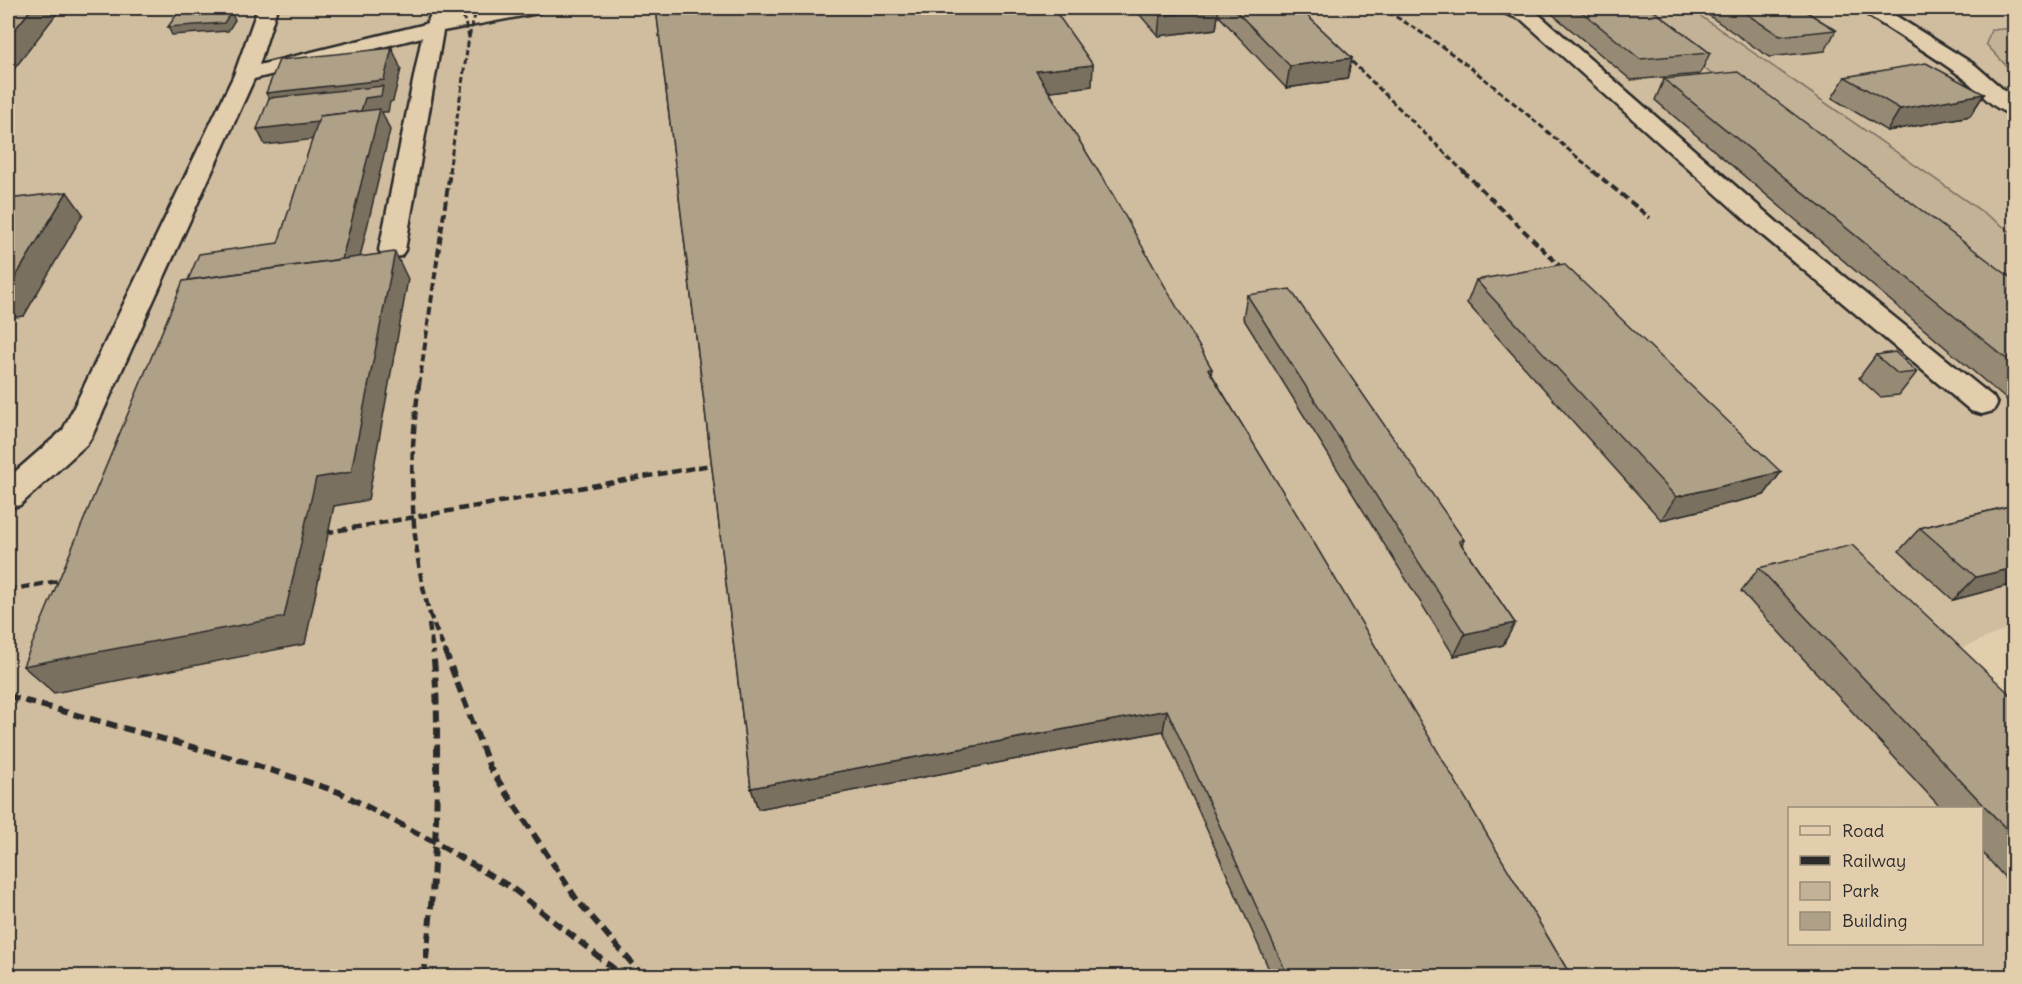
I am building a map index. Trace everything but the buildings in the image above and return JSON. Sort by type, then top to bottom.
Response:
[{"type":"lane","points":[[8,496],[76,436],[245,75],[267,8]]},
{"type":"lane","points":[[245,75],[439,17],[464,20],[532,8]]},
{"type":"lane","points":[[1508,8],[1529,16],[1770,229],[1982,405]]},
{"type":"lane","points":[[1870,8],[1967,70],[2001,100],[2014,108]]},
{"type":"lane","points":[[392,250],[439,17]]},
{"type":"shaded area","points":[[8,8],[1626,8],[2014,302],[2014,626],[1931,661],[2014,744],[2014,976],[8,976]]},
{"type":"shaded area","points":[[1689,8],[2014,8],[2014,234],[1896,152]]},
{"type":"green space","points":[[1625,8],[1689,8],[2014,234],[2014,305]]},
{"type":"green space","points":[[2014,28],[2014,74],[1986,44],[1991,30]]},
{"type":"railway","points":[[461,8],[469,37]]},
{"type":"railway","points":[[469,37],[477,8]]},
{"type":"railway","points":[[1380,8],[1465,63],[1595,172]]},
{"type":"railway","points":[[449,172],[469,37]]},
{"type":"railway","points":[[1339,49],[1464,172]]},
{"type":"railway","points":[[419,386],[450,171]]},
{"type":"railway","points":[[1463,171],[1570,276]]},
{"type":"railway","points":[[1593,171],[1650,218]]},
{"type":"railway","points":[[414,517],[413,438],[419,384]]},
{"type":"railway","points":[[414,517],[728,462]]},
{"type":"railway","points":[[312,535],[414,517]]},
{"type":"railway","points":[[414,517],[416,547],[426,600],[445,652]]},
{"type":"railway","points":[[8,590],[75,578]]},
{"type":"railway","points":[[429,624],[433,652]]},
{"type":"railway","points":[[433,651],[437,715],[435,843]]},
{"type":"railway","points":[[445,651],[490,768],[577,900],[643,976]]},
{"type":"railway","points":[[8,696],[239,760],[339,792],[435,843]]},
{"type":"railway","points":[[424,976],[435,843]]},
{"type":"railway","points":[[435,843],[512,888],[623,976]]}]
